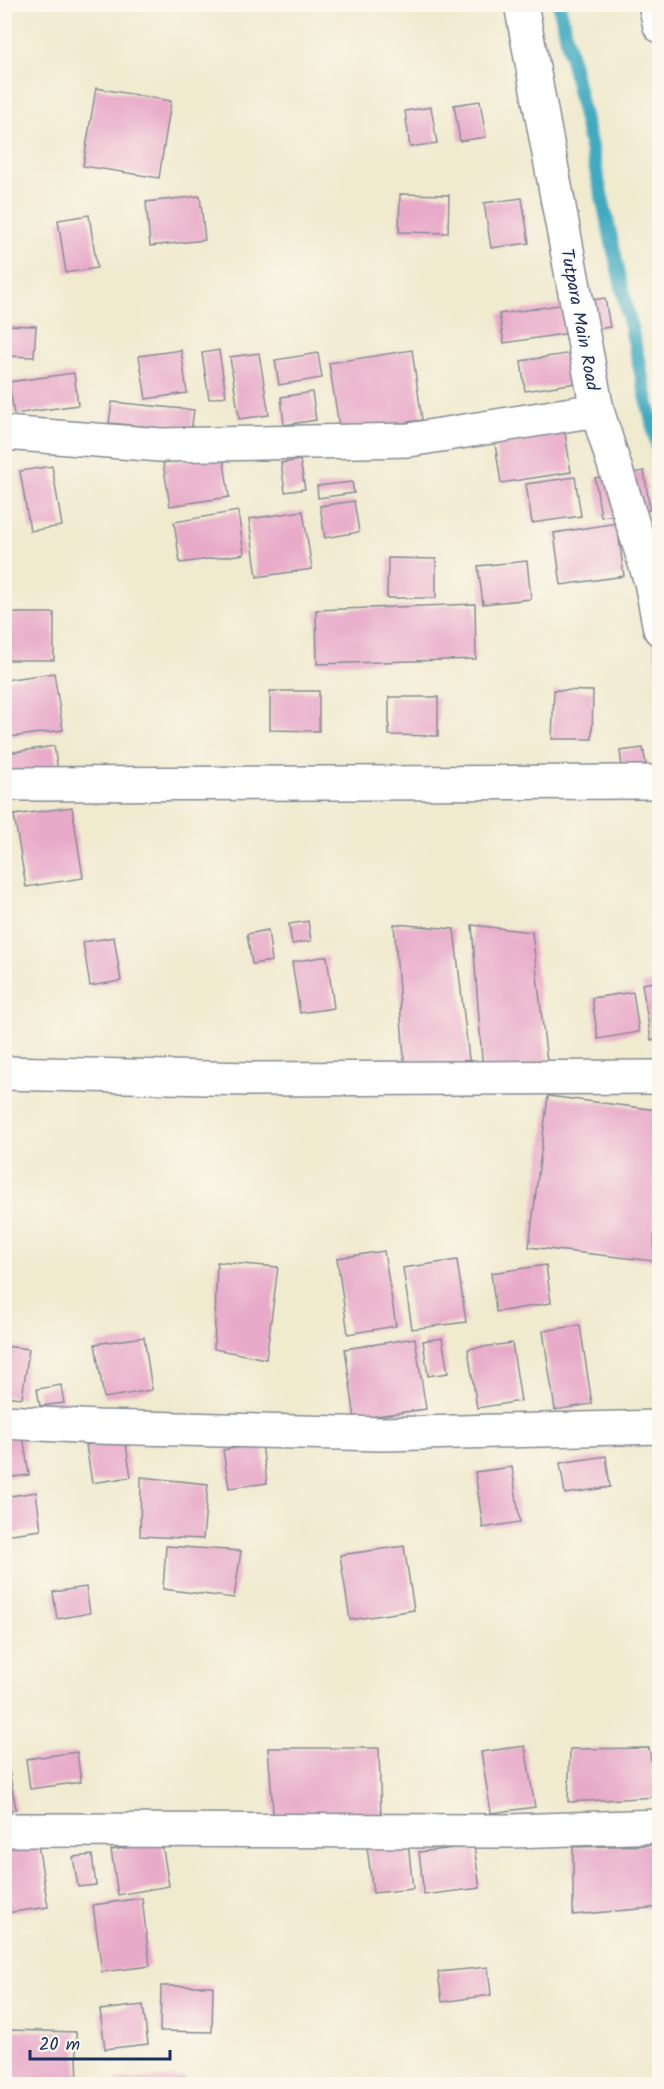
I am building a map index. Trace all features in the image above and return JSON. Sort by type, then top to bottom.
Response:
[{"type":"street","name":"Tutpara Main Road","points":[[521,4],[597,410],[655,581],[660,629]]},
{"type":"street","points":[[655,4],[660,26]]},
{"type":"street","points":[[4,434],[161,445],[409,440],[597,410]]},
{"type":"street","points":[[4,784],[660,782]]},
{"type":"street","points":[[4,1073],[249,1079],[660,1077]]},
{"type":"street","points":[[4,1422],[97,1427],[383,1434],[660,1427]]},
{"type":"street","points":[[4,1830],[512,1830],[660,1826]]},
{"type":"building","points":[[96,88],[171,101],[159,178],[83,166]]},
{"type":"building","points":[[480,101],[486,137],[460,141],[454,105]]},
{"type":"building","points":[[431,107],[437,143],[410,147],[405,111]]},
{"type":"building","points":[[400,194],[449,195],[448,233],[399,232]]},
{"type":"building","points":[[200,196],[205,240],[150,246],[146,202]]},
{"type":"building","points":[[522,198],[529,243],[491,248],[484,203]]},
{"type":"building","points":[[89,215],[97,268],[66,273],[58,220]]},
{"type":"building","points":[[605,298],[610,327],[504,343],[499,314]]},
{"type":"building","points":[[4,325],[36,326],[34,357],[4,356]]},
{"type":"building","points":[[181,350],[187,393],[146,399],[139,356]]},
{"type":"building","points":[[219,350],[226,396],[209,399],[202,353]]},
{"type":"building","points":[[412,350],[422,420],[340,432],[329,363]]},
{"type":"building","points":[[259,353],[269,415],[239,419],[230,357]]},
{"type":"building","points":[[318,353],[322,378],[279,385],[275,360]]},
{"type":"building","points":[[572,353],[576,383],[525,391],[521,361]]},
{"type":"building","points":[[74,373],[78,405],[14,414],[9,382]]},
{"type":"building","points":[[312,392],[316,420],[284,425],[281,397]]},
{"type":"building","points":[[112,402],[194,410],[191,431],[109,423]]},
{"type":"building","points":[[564,426],[571,472],[501,483],[494,437]]},
{"type":"building","points":[[223,454],[229,497],[170,506],[163,463]]},
{"type":"building","points":[[300,460],[305,489],[285,492],[281,463]]},
{"type":"building","points":[[52,466],[62,526],[30,531],[20,471]]},
{"type":"building","points":[[644,471],[650,510],[601,517],[595,478]]},
{"type":"building","points":[[575,477],[581,516],[532,523],[526,484]]},
{"type":"building","points":[[352,482],[354,493],[318,498],[317,486]]},
{"type":"building","points":[[354,501],[359,532],[325,538],[320,506]]},
{"type":"building","points":[[238,511],[244,554],[180,563],[174,522]]},
{"type":"building","points":[[303,511],[312,569],[257,577],[249,519]]},
{"type":"building","points":[[617,523],[624,576],[561,585],[554,533]]},
{"type":"building","points":[[388,558],[436,559],[436,598],[387,598]]},
{"type":"building","points":[[527,561],[531,599],[483,604],[478,566]]},
{"type":"building","points":[[475,604],[476,659],[317,664],[316,610]]},
{"type":"building","points":[[660,606],[660,677],[658,677],[648,608]]},
{"type":"building","points":[[4,613],[54,613],[54,660],[4,660]]},
{"type":"building","points":[[54,673],[63,730],[11,737],[4,698],[4,680]]},
{"type":"building","points":[[554,690],[593,691],[592,739],[552,739]]},
{"type":"building","points":[[270,691],[319,691],[319,731],[270,730]]},
{"type":"building","points":[[389,697],[438,697],[438,736],[389,735]]},
{"type":"building","points":[[54,746],[59,777],[13,784],[8,753]]},
{"type":"building","points":[[643,748],[646,764],[622,767],[620,751]]},
{"type":"building","points":[[72,807],[83,878],[26,887],[14,815]]},
{"type":"building","points":[[308,921],[311,941],[292,944],[289,924]]},
{"type":"building","points":[[394,924],[454,929],[470,1068],[405,1071]]},
{"type":"building","points":[[472,925],[532,932],[548,1070],[483,1073]]},
{"type":"building","points":[[268,930],[272,961],[252,964],[247,934]]},
{"type":"building","points":[[114,937],[121,981],[90,986],[83,942]]},
{"type":"building","points":[[327,956],[334,1008],[300,1013],[292,962]]},
{"type":"building","points":[[660,981],[660,1038],[651,1040],[642,984]]},
{"type":"building","points":[[633,992],[639,1032],[598,1039],[592,998]]},
{"type":"building","points":[[548,1096],[657,1110],[654,1261],[529,1247]]},
{"type":"building","points":[[384,1251],[396,1326],[348,1334],[337,1258]]},
{"type":"building","points":[[457,1260],[466,1322],[412,1329],[403,1268]]},
{"type":"building","points":[[217,1262],[278,1267],[266,1359],[214,1349]]},
{"type":"building","points":[[546,1265],[551,1303],[496,1312],[491,1273]]},
{"type":"building","points":[[580,1325],[592,1404],[555,1410],[543,1331]]},
{"type":"building","points":[[144,1337],[152,1390],[104,1398],[95,1344]]},
{"type":"building","points":[[415,1338],[426,1409],[355,1419],[345,1349]]},
{"type":"building","points":[[442,1338],[448,1373],[428,1376],[423,1341]]},
{"type":"building","points":[[512,1343],[521,1401],[477,1408],[468,1349]]},
{"type":"building","points":[[4,1346],[29,1349],[22,1398],[4,1396]]},
{"type":"building","points":[[61,1385],[64,1403],[40,1406],[37,1389]]},
{"type":"building","points":[[23,1436],[29,1475],[4,1478],[4,1439]]},
{"type":"building","points":[[125,1438],[131,1477],[92,1483],[86,1445]]},
{"type":"building","points":[[262,1444],[267,1483],[229,1488],[223,1450]]},
{"type":"building","points":[[606,1456],[610,1487],[565,1494],[560,1463]]},
{"type":"building","points":[[512,1467],[520,1522],[483,1528],[475,1472]]},
{"type":"building","points":[[141,1477],[208,1484],[203,1539],[140,1536]]},
{"type":"building","points":[[36,1492],[41,1530],[4,1535],[4,1497]]},
{"type":"building","points":[[166,1546],[241,1551],[234,1598],[163,1589]]},
{"type":"building","points":[[404,1546],[414,1610],[350,1620],[340,1555]]},
{"type":"building","points":[[86,1587],[90,1613],[57,1619],[53,1592]]},
{"type":"building","points":[[4,1744],[16,1809],[4,1811]]},
{"type":"building","points":[[525,1746],[535,1807],[491,1813],[481,1752]]},
{"type":"building","points":[[268,1748],[379,1748],[381,1818],[274,1824]]},
{"type":"building","points":[[649,1748],[657,1797],[568,1802],[570,1749]]},
{"type":"building","points":[[77,1752],[81,1782],[30,1789],[26,1759]]},
{"type":"building","points":[[408,1842],[413,1889],[373,1893],[367,1847]]},
{"type":"building","points":[[162,1843],[169,1886],[118,1895],[111,1850]]},
{"type":"building","points":[[38,1844],[48,1907],[6,1913],[4,1849]]},
{"type":"building","points":[[660,1845],[660,1907],[573,1915],[573,1847]]},
{"type":"building","points":[[474,1846],[480,1888],[424,1895],[419,1852]]},
{"type":"building","points":[[92,1855],[96,1885],[78,1887],[73,1857]]},
{"type":"building","points":[[142,1898],[150,1966],[102,1972],[93,1905]]},
{"type":"building","points":[[488,1967],[491,1995],[442,2002],[438,1972]]},
{"type":"building","points":[[161,1986],[213,1986],[212,2032],[160,2031]]},
{"type":"building","points":[[143,2005],[148,2044],[105,2049],[100,2010]]},
{"type":"building","points":[[660,2010],[660,2027],[658,2027],[656,2011]]},
{"type":"building","points":[[9,2030],[76,2032],[78,2084],[10,2084]]},
{"type":"building","points":[[186,2077],[186,2084],[117,2084],[116,2080]]},
{"type":"waterway","points":[[559,4],[660,458]]}]
